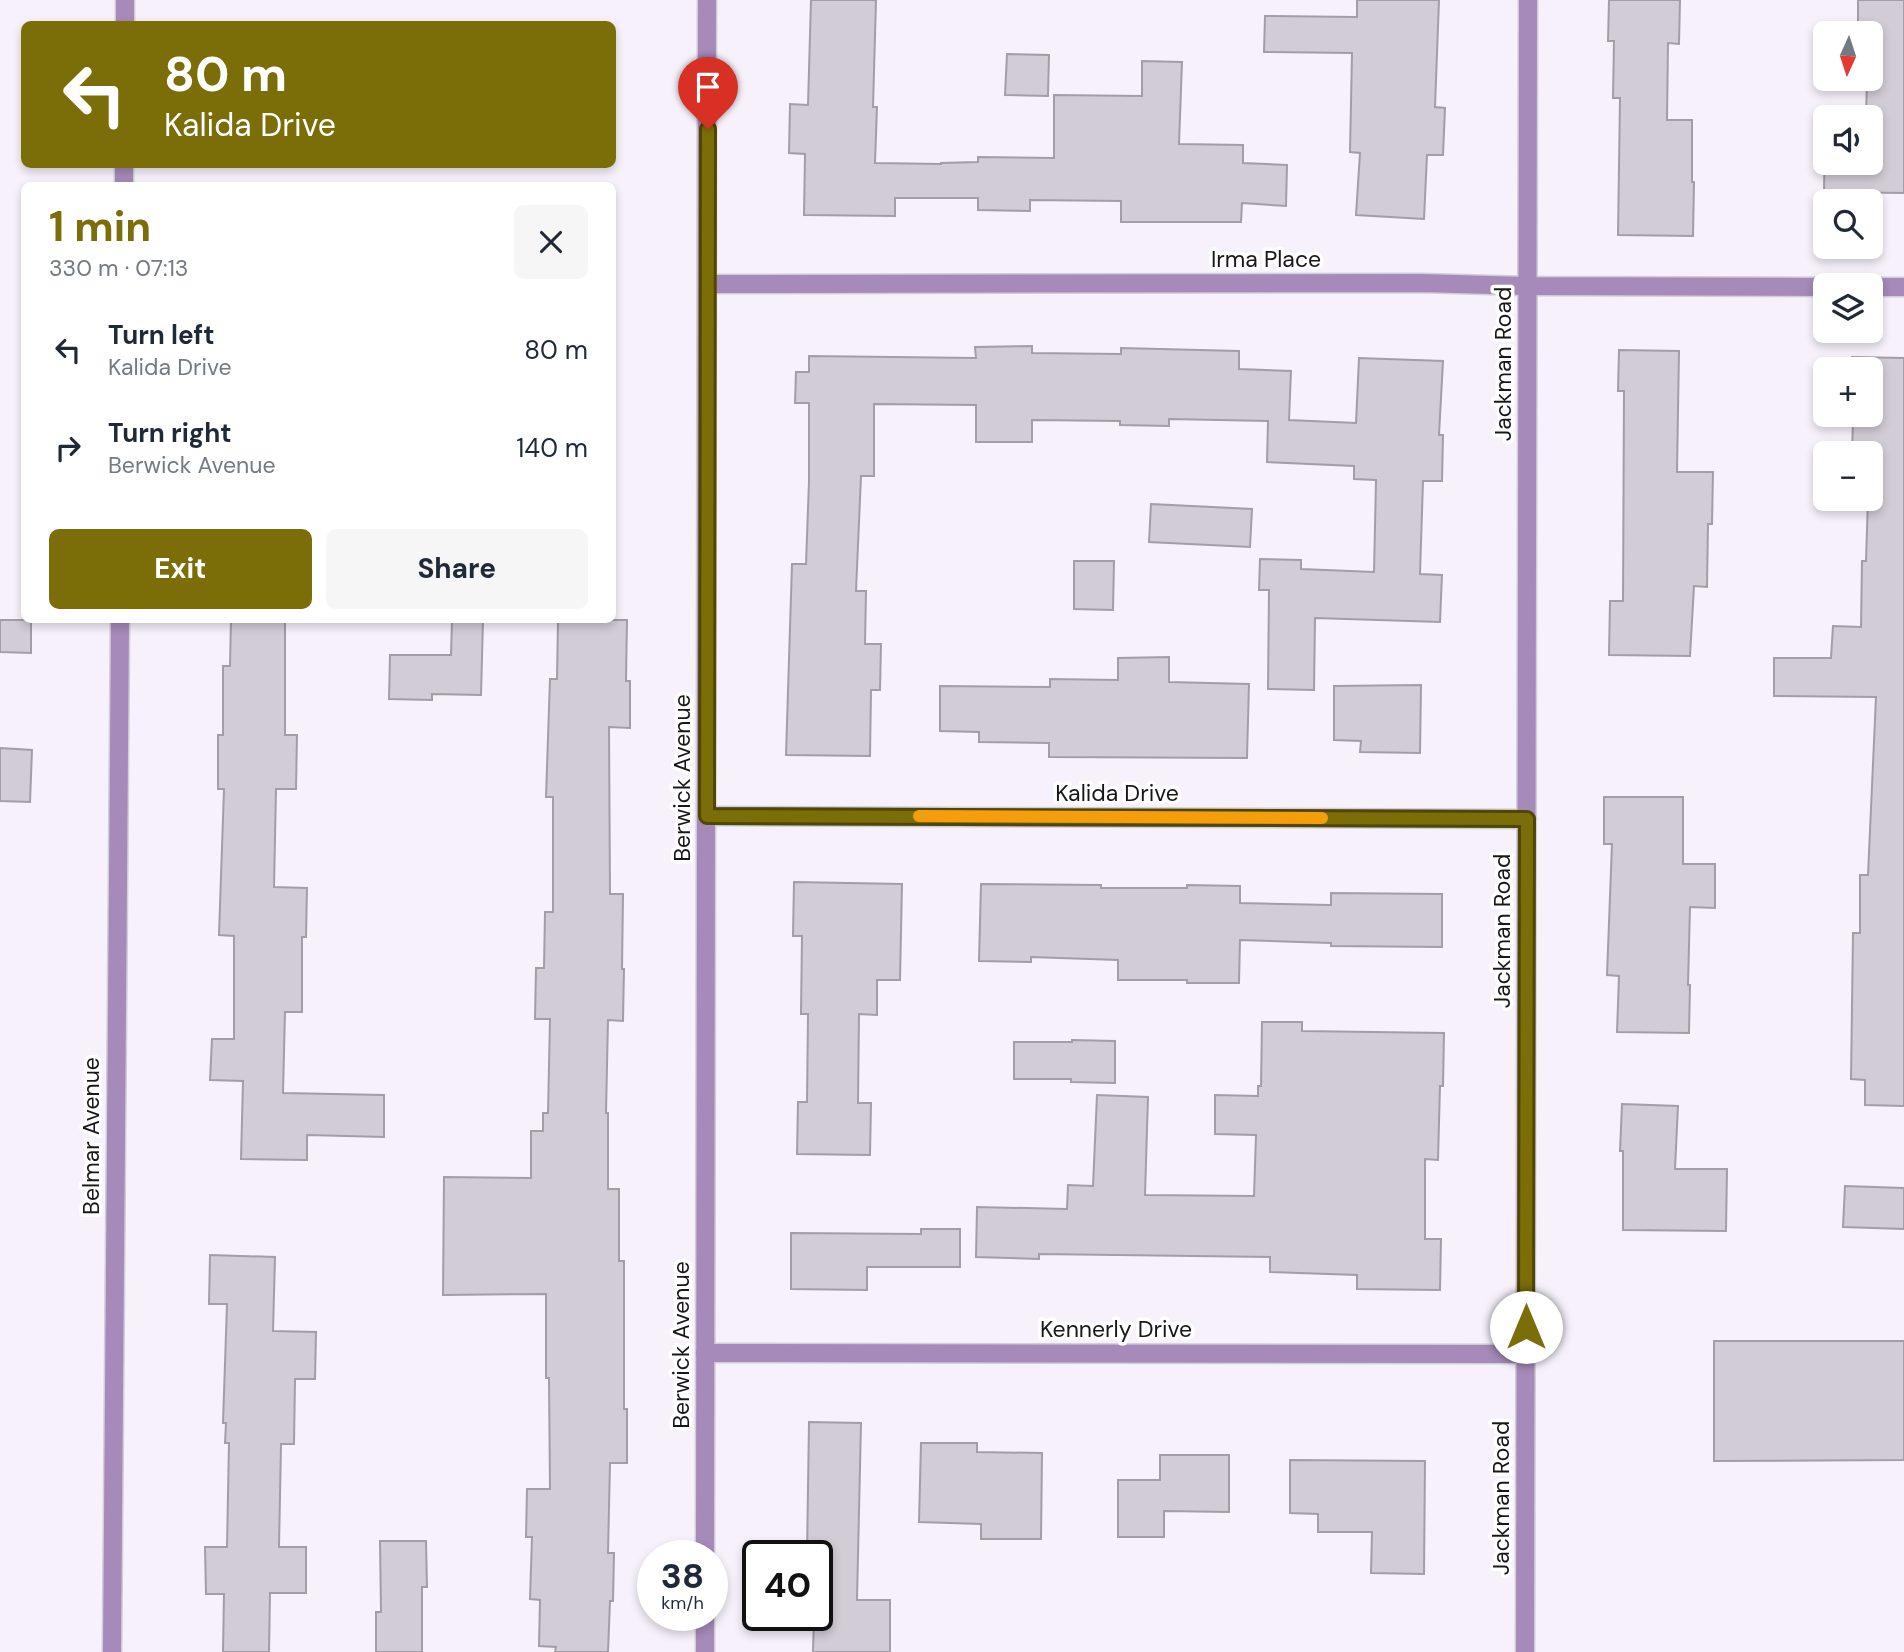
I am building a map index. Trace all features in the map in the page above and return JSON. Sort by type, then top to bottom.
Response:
[{"type":"street","points":[[125,0],[125,21]]},
{"type":"street","name":"Berwick Avenue","points":[[705,1540],[707,0]]},
{"type":"street","name":"Jackman Road","points":[[1525,1652],[1528,0]]},
{"type":"street","name":"Irma Place","points":[[708,284],[1421,283],[1813,287]]},
{"type":"street","points":[[1883,287],[1904,287]]},
{"type":"street","name":"Belmar Avenue","points":[[112,1652],[120,623]]},
{"type":"street","name":"Kalida Drive","points":[[707,816],[1527,819]]},
{"type":"street","name":"Kennerly Drive","points":[[705,1353],[1526,1354]]},
{"type":"street","points":[[705,1631],[705,1652]]},
{"type":"building","points":[[811,0],[876,0],[873,107],[877,107],[875,163],[978,162],[978,157],[1054,158],[1054,95],[1142,96],[1142,61],[1182,62],[1179,144],[1243,145],[1243,163],[1287,165],[1286,206],[1242,203],[1241,222],[1121,222],[1121,201],[1030,200],[1030,211],[978,210],[978,198],[895,198],[895,216],[804,215],[805,154],[789,153],[790,104],[808,105]]},
{"type":"building","points":[[1357,0],[1439,0],[1435,107],[1445,108],[1443,155],[1427,155],[1424,219],[1356,215],[1360,153],[1350,152],[1352,53],[1264,52],[1265,16],[1357,17]]},
{"type":"building","points":[[1609,0],[1680,0],[1679,44],[1668,43],[1667,120],[1692,120],[1693,236],[1618,235],[1620,98],[1613,98],[1614,41],[1608,41]]},
{"type":"building","points":[[1858,0],[1904,0],[1904,193],[1883,193],[1883,189],[1824,189],[1824,175],[1883,175],[1883,105],[1866,105],[1867,91],[1883,91],[1883,21],[1858,21]]},
{"type":"building","points":[[1007,54],[1049,55],[1048,96],[1005,95]]},
{"type":"building","points":[[1032,346],[1032,353],[1121,354],[1121,348],[1239,351],[1239,369],[1291,371],[1289,420],[1356,423],[1359,358],[1443,361],[1439,435],[1443,435],[1442,481],[1423,481],[1420,574],[1442,575],[1440,622],[1315,618],[1314,690],[1268,689],[1269,590],[1259,590],[1260,559],[1301,560],[1301,569],[1374,572],[1376,480],[1354,479],[1354,466],[1267,462],[1268,421],[1169,419],[1169,426],[1120,425],[1120,421],[1032,420],[1032,442],[976,442],[976,405],[874,404],[874,476],[861,476],[856,591],[866,591],[865,644],[881,644],[880,690],[871,690],[870,756],[786,755],[792,564],[806,564],[809,481],[809,403],[795,403],[796,372],[809,372],[809,356],[976,358],[975,347]]},
{"type":"building","points":[[1619,350],[1679,351],[1677,472],[1713,472],[1712,524],[1708,524],[1707,587],[1694,586],[1690,656],[1609,655],[1610,601],[1623,601],[1624,391],[1618,391]]},
{"type":"building","points":[[1883,358],[1904,358],[1904,1106],[1865,1105],[1865,1080],[1851,1079],[1853,933],[1860,933],[1860,875],[1868,875],[1876,697],[1774,696],[1774,658],[1831,658],[1833,626],[1861,627],[1862,561],[1866,561],[1868,511],[1883,511],[1883,441],[1852,441],[1853,427],[1883,427]]},
{"type":"building","points":[[1151,504],[1252,509],[1250,547],[1149,542]]},
{"type":"building","points":[[1074,561],[1114,561],[1113,610],[1074,609]]},
{"type":"building","points":[[0,620],[31,623],[31,653],[0,652]]},
{"type":"building","points":[[616,620],[627,620],[626,681],[630,681],[630,728],[609,727],[610,894],[623,894],[624,969],[623,1021],[608,1020],[606,1113],[608,1189],[619,1189],[619,1261],[624,1261],[624,1409],[627,1409],[627,1463],[610,1463],[608,1553],[614,1553],[608,1652],[555,1652],[556,1647],[539,1646],[540,1600],[530,1599],[532,1537],[526,1537],[527,1489],[550,1489],[546,1294],[443,1295],[444,1177],[531,1178],[531,1131],[543,1131],[543,1113],[548,1113],[550,1019],[535,1019],[536,968],[544,968],[545,912],[553,912],[553,797],[546,797],[550,679],[557,679],[558,623],[616,623]]},
{"type":"building","points":[[231,623],[285,623],[285,735],[297,735],[296,789],[276,789],[274,887],[307,888],[306,937],[302,937],[302,1012],[285,1012],[283,1093],[384,1095],[384,1137],[307,1135],[307,1160],[241,1159],[243,1081],[210,1080],[212,1039],[234,1039],[234,936],[219,935],[224,789],[218,789],[218,735],[223,735],[223,666],[230,666]]},
{"type":"building","points":[[452,623],[483,623],[481,695],[432,694],[432,700],[389,699],[390,655],[451,655]]},
{"type":"building","points":[[1169,657],[1169,682],[1249,684],[1247,758],[1049,757],[1049,743],[979,742],[979,732],[940,731],[940,686],[1050,687],[1050,679],[1118,680],[1118,658]]},
{"type":"building","points":[[1421,685],[1420,753],[1360,752],[1361,741],[1334,740],[1334,686]]},
{"type":"building","points":[[0,748],[32,750],[30,802],[0,801]]},
{"type":"building","points":[[1604,797],[1683,797],[1683,864],[1715,864],[1715,908],[1690,907],[1689,1033],[1617,1032],[1619,976],[1607,975],[1612,844],[1604,844]]},
{"type":"building","points":[[794,882],[902,884],[900,980],[877,980],[877,1015],[859,1014],[858,1103],[871,1103],[870,1155],[797,1154],[798,1102],[807,1102],[808,1014],[801,1014],[802,936],[793,936]]},
{"type":"building","points":[[981,884],[1101,885],[1101,888],[1240,886],[1240,903],[1331,905],[1331,893],[1442,894],[1442,947],[1331,946],[1331,943],[1240,940],[1239,983],[1118,980],[1118,960],[1031,957],[1031,962],[979,961]]},
{"type":"building","points":[[1262,1022],[1302,1022],[1302,1031],[1444,1033],[1438,1160],[1425,1159],[1425,1239],[1441,1239],[1440,1290],[1357,1289],[1357,1275],[1270,1272],[1270,1257],[1039,1254],[1039,1259],[976,1257],[977,1207],[1067,1209],[1068,1185],[1093,1186],[1097,1095],[1148,1097],[1145,1195],[1254,1196],[1256,1135],[1215,1134],[1215,1095],[1258,1096],[1258,1086],[1261,1086]]},
{"type":"building","points":[[1115,1041],[1115,1083],[1071,1082],[1071,1079],[1014,1079],[1014,1042]]},
{"type":"building","points":[[1622,1104],[1678,1106],[1675,1169],[1727,1169],[1726,1231],[1623,1230],[1623,1151],[1620,1151]]},
{"type":"building","points":[[1845,1186],[1904,1188],[1904,1229],[1843,1227]]},
{"type":"building","points":[[921,1229],[960,1229],[960,1267],[867,1267],[867,1290],[791,1289],[791,1233],[921,1234]]},
{"type":"building","points":[[210,1255],[275,1257],[273,1331],[316,1332],[315,1379],[295,1379],[294,1444],[281,1444],[279,1547],[306,1547],[306,1593],[270,1593],[269,1652],[223,1652],[224,1594],[206,1594],[205,1547],[227,1547],[229,1443],[225,1443],[226,1423],[223,1423],[227,1304],[209,1304]]},
{"type":"building","points":[[1714,1341],[1904,1341],[1904,1460],[1714,1461]]},
{"type":"building","points":[[809,1422],[861,1423],[857,1600],[890,1600],[890,1652],[813,1652],[814,1631],[833,1631],[833,1540],[807,1540]]},
{"type":"building","points":[[921,1443],[977,1443],[977,1452],[1042,1453],[1041,1539],[981,1539],[981,1524],[919,1522]]},
{"type":"building","points":[[1160,1455],[1229,1455],[1229,1512],[1164,1511],[1164,1537],[1118,1537],[1118,1480],[1160,1480]]},
{"type":"building","points":[[1290,1460],[1425,1461],[1424,1574],[1371,1573],[1372,1532],[1318,1532],[1318,1514],[1290,1513]]},
{"type":"building","points":[[380,1541],[426,1541],[427,1587],[422,1587],[422,1652],[376,1652],[376,1612],[381,1612]]},
{"type":"slow traffic","points":[[919,816],[1322,818]]},
{"type":"route","points":[[708,129],[707,816],[1527,819],[1526,1327]]}]
